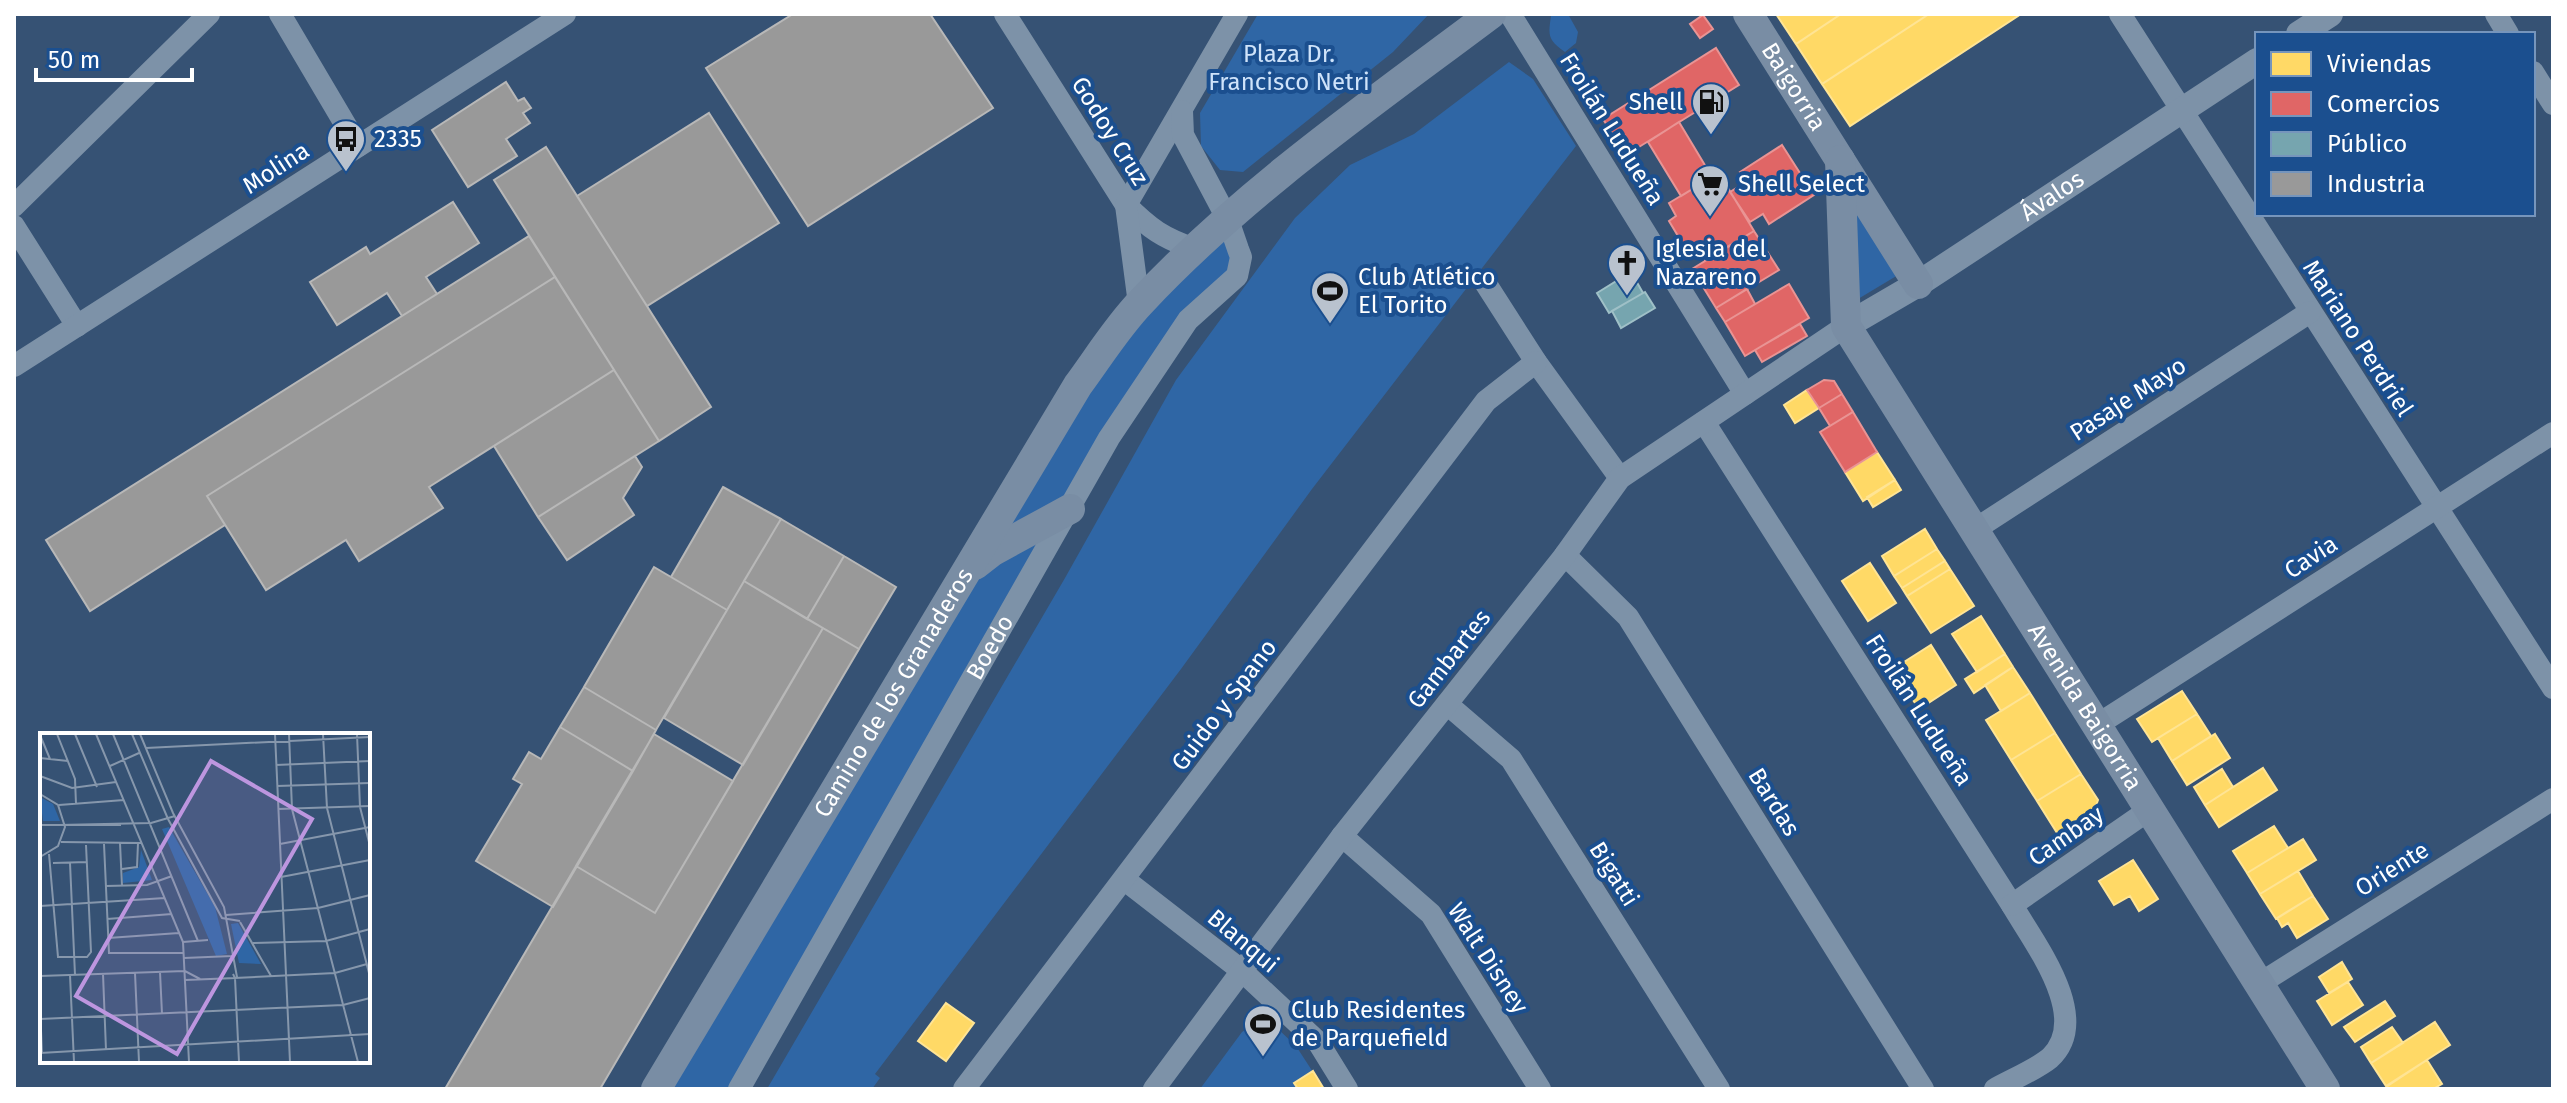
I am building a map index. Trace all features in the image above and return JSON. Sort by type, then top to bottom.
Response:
[{"type":"main road","points":[[1195,249],[1311,150],[1491,14]]},
{"type":"main road","name":"Baigorria","points":[[1748,14],[1918,284]]},
{"type":"main road","points":[[1840,160],[1846,326]]},
{"type":"main road","name":"Camino de los Granaderos","points":[[656,1089],[1078,385],[1139,304],[1195,249]]},
{"type":"main road","name":"Avenida Baigorria","points":[[1846,326],[2325,1089]]},
{"type":"main road","points":[[964,574],[993,551],[1070,509]]},
{"type":"street","points":[[14,206],[209,14]]},
{"type":"street","points":[[280,14],[358,146]]},
{"type":"street","name":"Molina","points":[[14,366],[565,14]]},
{"type":"street","name":"Godoy Cruz","points":[[1005,14],[1126,205],[1147,226],[1169,240],[1195,249]]},
{"type":"street","points":[[1139,304],[1126,205],[1237,14]]},
{"type":"street","name":"Froilán Ludueña","points":[[1510,14],[1745,394]]},
{"type":"street","name":"Mariano Perdriel","points":[[2120,14],[2553,688]]},
{"type":"street","points":[[2302,32],[2330,14]]},
{"type":"street","points":[[2496,14],[2507,32]]},
{"type":"street","name":"Ávalos","points":[[1846,326],[1918,284],[2255,62]]},
{"type":"street","points":[[2535,75],[2553,104]]},
{"type":"street","name":"Boedo","points":[[739,1089],[1109,438],[1188,320],[1237,276],[1241,257],[1228,220],[1183,135],[1182,111]]},
{"type":"street","points":[[14,226],[77,326]]},
{"type":"street","points":[[1486,284],[1536,362],[1620,478]]},
{"type":"street","name":"Pasaje Mayo","points":[[1974,530],[2310,312]]},
{"type":"street","name":"Gambartes","points":[[1154,1089],[1342,836],[1565,555],[1620,478],[1846,326]]},
{"type":"street","name":"Guido y Spano","points":[[964,1089],[1486,401],[1536,362]]},
{"type":"street","name":"Froilán Ludueña","points":[[1704,422],[2012,905],[2058,983],[2065,1011],[2065,1035],[2050,1057],[1995,1089]]},
{"type":"street","name":"Cavia","points":[[2097,725],[2553,433]]},
{"type":"street","name":"Bardas","points":[[1565,555],[1628,617],[1923,1089]]},
{"type":"street","name":"Bigatti","points":[[1447,704],[1511,759],[1719,1089]]},
{"type":"street","name":"Oriente","points":[[2259,984],[2553,799]]},
{"type":"street","name":"Cambay","points":[[2012,905],[2149,810]]},
{"type":"street","name":"Walt Disney","points":[[1342,836],[1431,914],[1540,1089]]},
{"type":"street","name":"Blanqui","points":[[1125,880],[1241,970],[1318,1042],[1347,1089]]},
{"type":"green space","name":"Plaza Dr. Francisco Netri","points":[[1258,14],[1429,14],[1393,52],[1243,172],[1220,170],[1201,146],[1200,113]]},
{"type":"green space","points":[[1553,14],[1568,14],[1578,32],[1576,43],[1565,52],[1550,37]]},
{"type":"green space","points":[[1509,62],[1533,79],[1576,146],[1312,489],[1181,669],[875,1074],[880,1078],[872,1089],[767,1089],[1065,578],[1176,380],[1295,218],[1350,165],[1414,134]]},
{"type":"green space","points":[[1854,192],[1903,272],[1858,299]]},
{"type":"green space","points":[[1228,220],[1241,257],[1188,320],[739,1089],[656,1089],[1078,385]]},
{"type":"green space","name":"Club Residentes de Parquefield","points":[[1257,1022],[1277,1028],[1296,1046],[1324,1089],[1200,1089],[1242,1032]]},
{"type":"building: Viviendas","points":[[1776,14],[1841,14],[1796,44]]},
{"type":"building: Viviendas","points":[[1841,14],[1929,14],[1822,84],[1796,44]]},
{"type":"building: Viviendas","points":[[1929,14],[2021,14],[1850,126],[1822,84]]},
{"type":"building: Viviendas","points":[[1807,390],[1819,408],[1795,423],[1784,405]]},
{"type":"building: Viviendas","points":[[1877,452],[1895,480],[1863,501],[1845,472]]},
{"type":"building: Viviendas","points":[[1895,480],[1901,490],[1873,507],[1867,497]]},
{"type":"building: Viviendas","points":[[1925,529],[1937,549],[1894,576],[1882,556]]},
{"type":"building: Viviendas","points":[[1937,549],[1945,561],[1902,588],[1894,576]]},
{"type":"building: Viviendas","points":[[1945,561],[1950,569],[1907,596],[1902,588]]},
{"type":"building: Viviendas","points":[[1870,563],[1896,603],[1868,621],[1842,581]]},
{"type":"building: Viviendas","points":[[1950,569],[1974,606],[1931,633],[1907,596]]},
{"type":"building: Viviendas","points":[[1981,616],[2005,654],[1977,672],[1952,634]]},
{"type":"building: Viviendas","points":[[1931,645],[1956,685],[1919,709],[1893,669]]},
{"type":"building: Viviendas","points":[[2005,654],[2013,667],[1974,693],[1965,679]]},
{"type":"building: Viviendas","points":[[2013,667],[2030,693],[2001,711],[1985,685]]},
{"type":"building: Viviendas","points":[[2182,691],[2197,714],[2152,742],[2137,719]]},
{"type":"building: Viviendas","points":[[2030,693],[2055,733],[2011,760],[1986,720]]},
{"type":"building: Viviendas","points":[[2197,714],[2211,736],[2172,761],[2158,738]]},
{"type":"building: Viviendas","points":[[2055,733],[2081,774],[2037,801],[2011,760]]},
{"type":"building: Viviendas","points":[[2215,734],[2230,758],[2187,785],[2172,761]]},
{"type":"building: Viviendas","points":[[2263,768],[2277,790],[2219,827],[2205,805]]},
{"type":"building: Viviendas","points":[[2222,769],[2233,787],[2205,805],[2194,787]]},
{"type":"building: Viviendas","points":[[2081,774],[2098,800],[2093,814],[2059,836],[2037,801]]},
{"type":"building: Viviendas","points":[[2274,826],[2288,848],[2247,873],[2233,851]]},
{"type":"building: Viviendas","points":[[2303,839],[2316,860],[2260,894],[2247,873]]},
{"type":"building: Viviendas","points":[[2133,860],[2158,899],[2139,911],[2130,896],[2114,905],[2099,881]]},
{"type":"building: Viviendas","points":[[2298,871],[2313,896],[2276,919],[2260,894]]},
{"type":"building: Viviendas","points":[[2313,896],[2328,919],[2297,938],[2288,923],[2282,927],[2277,918]]},
{"type":"building: Viviendas","points":[[2342,962],[2352,979],[2329,993],[2319,977]]},
{"type":"building: Viviendas","points":[[2348,982],[2363,1005],[2332,1025],[2317,1001]]},
{"type":"building: Viviendas","points":[[2385,1001],[2395,1016],[2355,1042],[2344,1027]]},
{"type":"building: Viviendas","points":[[946,1003],[974,1023],[946,1061],[918,1041]]},
{"type":"building: Viviendas","points":[[2435,1022],[2450,1045],[2386,1086],[2371,1063]]},
{"type":"building: Viviendas","points":[[2392,1027],[2403,1043],[2371,1063],[2361,1047]]},
{"type":"building: Viviendas","points":[[2427,1060],[2442,1084],[2433,1089],[2383,1089]]},
{"type":"building: Viviendas","points":[[1313,1071],[1324,1089],[1298,1089],[1294,1083]]},
{"type":"building: Comercios","points":[[1703,15],[1713,29],[1700,38],[1690,24]]},
{"type":"building: Comercios","points":[[1716,48],[1739,85],[1626,155],[1603,119]]},
{"type":"building: Comercios","points":[[1679,122],[1712,177],[1681,196],[1648,142]]},
{"type":"building: Comercios","points":[[1782,145],[1814,195],[1769,224],[1763,214],[1750,222],[1730,192],[1746,182],[1740,172]]},
{"type":"building: Comercios","name":"Shell Select","points":[[1719,173],[1754,231],[1705,260],[1696,245],[1687,251],[1669,221],[1676,216],[1669,203]]},
{"type":"building: Comercios","points":[[1754,231],[1779,270],[1716,308],[1692,269]]},
{"type":"building: Comercios","points":[[1789,284],[1809,318],[1745,356],[1725,322]]},
{"type":"building: Comercios","points":[[1747,289],[1755,304],[1725,322],[1716,308]]},
{"type":"building: Comercios","points":[[1800,324],[1807,336],[1762,362],[1755,350]]},
{"type":"building: Comercios","points":[[1824,380],[1834,381],[1842,394],[1819,408],[1807,390]]},
{"type":"building: Comercios","points":[[1842,394],[1853,412],[1830,426],[1819,408]]},
{"type":"building: Comercios","points":[[1853,412],[1877,452],[1845,472],[1820,432]]},
{"type":"building: Público","points":[[1631,272],[1643,293],[1609,313],[1597,293]]},
{"type":"building: Público","points":[[1645,292],[1655,308],[1621,328],[1612,311]]},
{"type":"building: Industria","points":[[793,14],[930,14],[993,108],[808,226],[706,68]]},
{"type":"building: Industria","points":[[506,82],[518,101],[524,98],[531,108],[523,113],[530,123],[506,139],[517,156],[468,187],[432,130]]},
{"type":"building: Industria","points":[[709,113],[779,223],[647,306],[577,196]]},
{"type":"building: Industria","points":[[546,147],[711,407],[659,441],[494,180]]},
{"type":"building: Industria","points":[[453,202],[479,243],[426,277],[437,294],[402,316],[387,293],[337,325],[310,282],[366,247],[370,254]]},
{"type":"building: Industria","points":[[529,236],[555,277],[207,496],[225,525],[90,611],[46,540]]},
{"type":"building: Industria","points":[[555,277],[614,370],[429,487],[443,508],[359,561],[346,540],[266,590],[207,496]]},
{"type":"building: Industria","points":[[614,370],[659,441],[538,517],[494,446]]},
{"type":"building: Industria","points":[[635,456],[642,467],[623,498],[634,515],[567,560],[538,517]]},
{"type":"building: Industria","points":[[723,487],[781,519],[727,610],[671,577]]},
{"type":"building: Industria","points":[[781,519],[844,556],[807,619],[744,581]]},
{"type":"building: Industria","points":[[844,556],[896,587],[859,649],[807,619]]},
{"type":"building: Industria","points":[[654,567],[727,610],[656,730],[584,687]]},
{"type":"building: Industria","points":[[744,581],[823,628],[743,765],[664,718]]},
{"type":"building: Industria","points":[[823,628],[859,649],[600,1089],[445,1089],[576,866],[655,913]]},
{"type":"building: Industria","points":[[584,687],[656,730],[633,771],[560,727]]},
{"type":"building: Industria","points":[[560,727],[633,771],[553,907],[476,861],[522,784],[513,779],[529,752],[541,759]]},
{"type":"building: Industria","points":[[654,734],[733,781],[655,913],[576,866]]},
{"type":"place","name":"Shell","points":[[1711,136]]},
{"type":"place","name":"2335","points":[[346,173]]},
{"type":"place","name":"Shell Select","points":[[1710,218]]},
{"type":"place","name":"Iglesia del Nazareno","points":[[1627,297]]},
{"type":"place","name":"Club Atlético El Torito","points":[[1330,325]]},
{"type":"place","name":"Club Residentes de Parquefield","points":[[1263,1058]]}]
